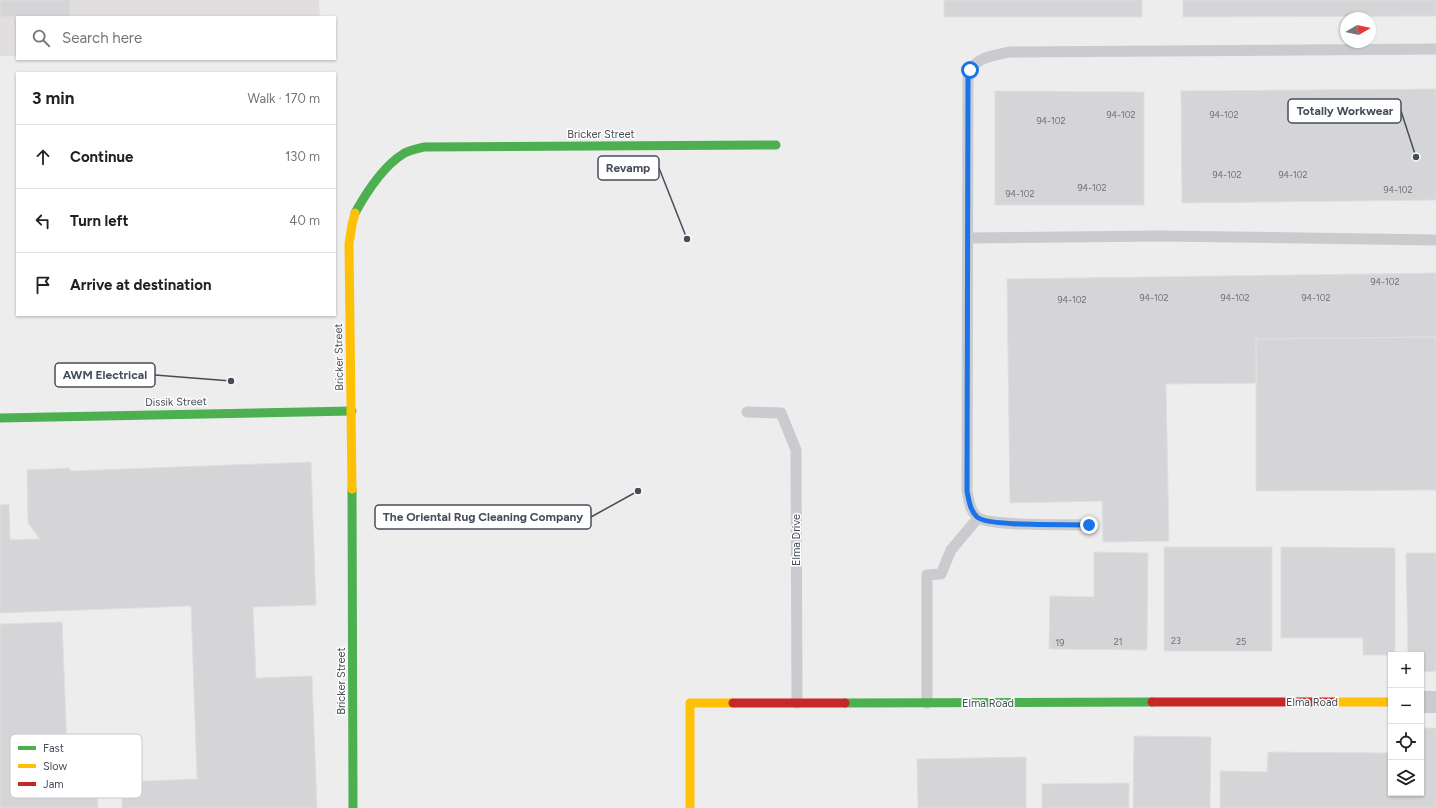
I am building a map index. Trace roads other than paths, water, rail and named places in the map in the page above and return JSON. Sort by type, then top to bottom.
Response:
[{"type":"street","name":"Bricker Street","points":[[353,808],[352,411],[349,244],[351,227],[355,214],[363,199],[395,160],[416,149],[437,146],[776,145]]},
{"type":"street","name":"Dissik Street","points":[[0,418],[352,411]]},
{"type":"street","name":"Elma Road","points":[[690,808],[690,703],[1388,702]]},
{"type":"street","points":[[1424,702],[1436,702]]},
{"type":"lane","points":[[1089,525],[996,522],[978,518],[970,507],[967,491],[968,77],[974,64],[982,59],[1009,52],[1436,49]]},
{"type":"lane","points":[[968,238],[1160,236],[1436,240]]},
{"type":"lane","name":"Elma Drive","points":[[747,412],[781,413],[796,450],[796,703]]},
{"type":"lane","points":[[927,703],[927,575],[941,574],[951,550],[978,518]]},
{"type":"place","name":"Totally Workwear","points":[[1416,157]]},
{"type":"place","name":"Revamp","points":[[687,239]]},
{"type":"place","name":"AWM Electrical","points":[[231,381]]},
{"type":"place","name":"The Oriental Rug Cleaning Company","points":[[638,491]]}]
